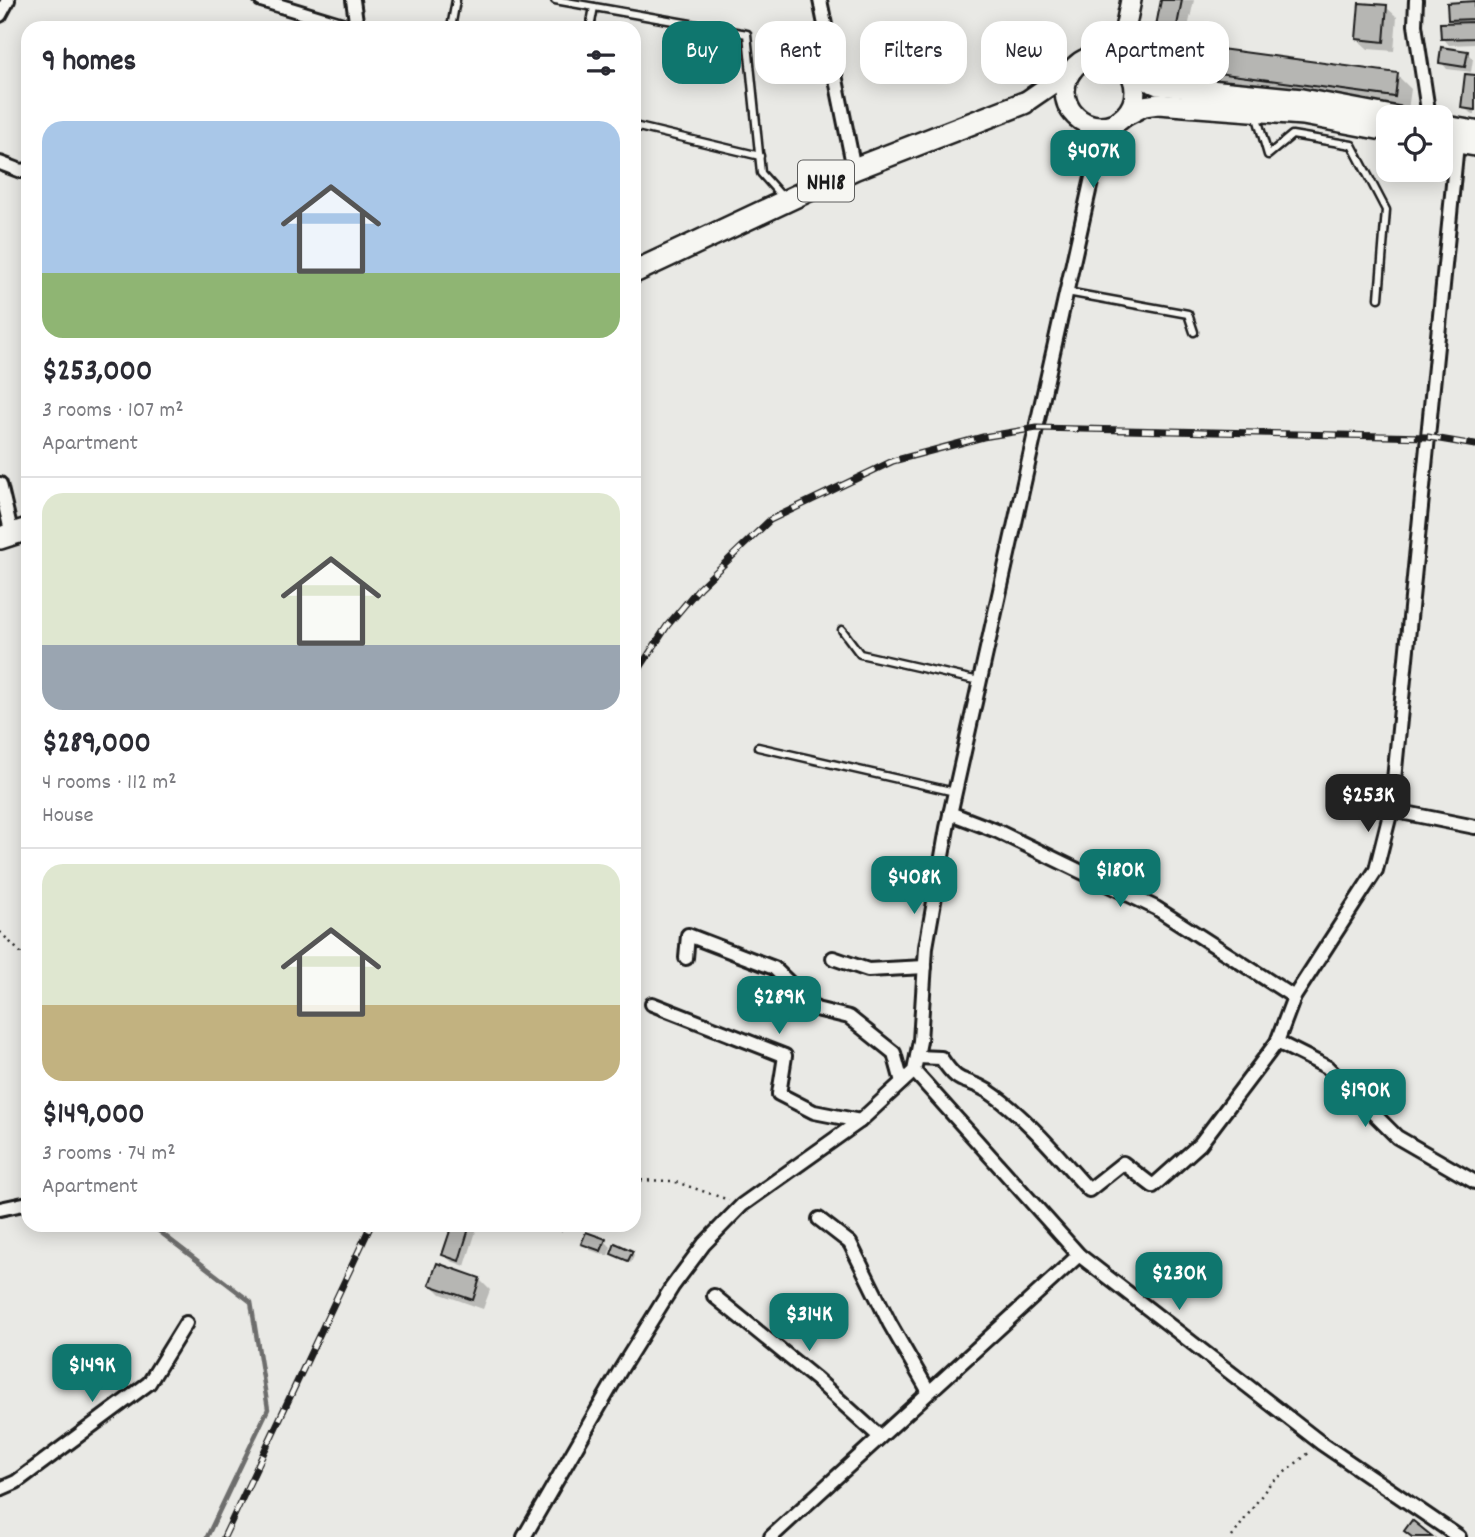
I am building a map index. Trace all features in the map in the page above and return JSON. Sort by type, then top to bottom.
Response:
[{"type":"highway","name":"NH18","points":[[641,269],[854,169],[1024,103]]},
{"type":"main road","points":[[1024,103],[1081,64]]},
{"type":"main road","points":[[1074,69],[1068,79],[1067,102],[1084,122]]},
{"type":"main road","points":[[1120,119],[1135,95],[1132,84]]},
{"type":"main road","points":[[1156,84],[1302,99],[1376,113]]},
{"type":"main road","points":[[1024,103],[1049,105],[1096,126],[1120,119],[1144,106],[1158,104],[1303,115],[1376,129]]},
{"type":"main road","points":[[1453,127],[1475,131]]},
{"type":"street","points":[[0,15],[8,0]]},
{"type":"street","points":[[261,0],[332,21]]},
{"type":"street","points":[[353,0],[354,21]]},
{"type":"street","points":[[820,0],[854,169]]},
{"type":"street","points":[[1416,0],[1415,25],[1427,105]]},
{"type":"street","points":[[524,1537],[672,1287],[704,1244],[742,1205],[860,1121],[914,1070],[918,1057],[926,947],[950,813],[1093,173],[1120,119]]},
{"type":"street","points":[[1084,122],[1093,173]]},
{"type":"street","points":[[918,1057],[941,1058],[955,1079],[987,1090],[1034,1130],[1089,1191],[1123,1163],[1153,1186],[1200,1144],[1277,1042],[1294,997],[1376,870],[1391,810],[1458,143]]},
{"type":"street","points":[[0,163],[21,168]]},
{"type":"street","points":[[0,484],[13,534]]},
{"type":"street","points":[[1391,810],[1475,827]]},
{"type":"street","points":[[950,813],[997,831],[1156,908],[1294,997]]},
{"type":"street","points":[[686,958],[688,935],[774,968],[816,1009],[849,1017],[894,1053],[902,1082]]},
{"type":"street","points":[[833,958],[868,970],[925,967]]},
{"type":"street","points":[[652,1004],[785,1056],[779,1094],[814,1112],[860,1121]]},
{"type":"street","points":[[1277,1042],[1326,1067],[1397,1137],[1475,1182]]},
{"type":"street","points":[[914,1070],[1079,1255],[1321,1443],[1459,1537]]},
{"type":"street","points":[[0,1209],[21,1204]]},
{"type":"street","points":[[819,1219],[850,1243],[890,1324],[929,1392]]},
{"type":"street","points":[[771,1537],[1079,1255]]},
{"type":"street","points":[[714,1296],[816,1379],[880,1437]]},
{"type":"street","points":[[0,1489],[16,1482],[149,1382],[186,1323]]},
{"type":"lane","points":[[453,21],[456,0]]},
{"type":"lane","points":[[555,0],[747,34],[761,173],[786,200]]},
{"type":"lane","points":[[591,21],[594,7]]},
{"type":"lane","points":[[1255,112],[1268,155],[1292,135],[1352,145],[1386,210],[1379,298]]},
{"type":"lane","points":[[641,128],[760,156]]},
{"type":"lane","points":[[1067,292],[1188,314],[1194,332]]},
{"type":"lane","points":[[842,629],[860,654],[981,681]]},
{"type":"lane","points":[[758,747],[955,792]]},
{"type":"path","points":[[0,932],[21,953]]},
{"type":"path","points":[[641,1180],[673,1181],[742,1205]]},
{"type":"path","points":[[1232,1537],[1269,1485],[1321,1443]]},
{"type":"building","points":[[1161,0],[1182,0],[1178,21],[1157,21]]},
{"type":"building","points":[[1475,1],[1475,19],[1448,20],[1447,3]]},
{"type":"building","points":[[1359,3],[1387,5],[1384,42],[1356,39]]},
{"type":"building","points":[[1475,22],[1475,38],[1441,39],[1440,23]]},
{"type":"building","points":[[1441,47],[1468,51],[1465,67],[1439,63]]},
{"type":"building","points":[[1229,50],[1398,73],[1395,97],[1229,75]]},
{"type":"building","points":[[1465,74],[1475,75],[1475,110],[1461,108]]},
{"type":"building","points":[[450,1232],[468,1232],[459,1261],[442,1255]]},
{"type":"building","points":[[586,1232],[606,1239],[601,1251],[581,1244]]},
{"type":"building","points":[[615,1243],[633,1251],[628,1261],[611,1254]]},
{"type":"building","points":[[437,1263],[480,1278],[473,1300],[429,1285]]},
{"type":"building","points":[[1412,1520],[1433,1537],[1412,1537],[1404,1531]]},
{"type":"waterway","points":[[160,1232],[251,1302],[268,1409],[207,1537]]},
{"type":"railway","points":[[641,666],[667,626],[699,588],[770,520],[893,461],[983,437],[1037,428],[1428,437],[1475,445]]},
{"type":"railway","points":[[224,1537],[368,1232]]}]
